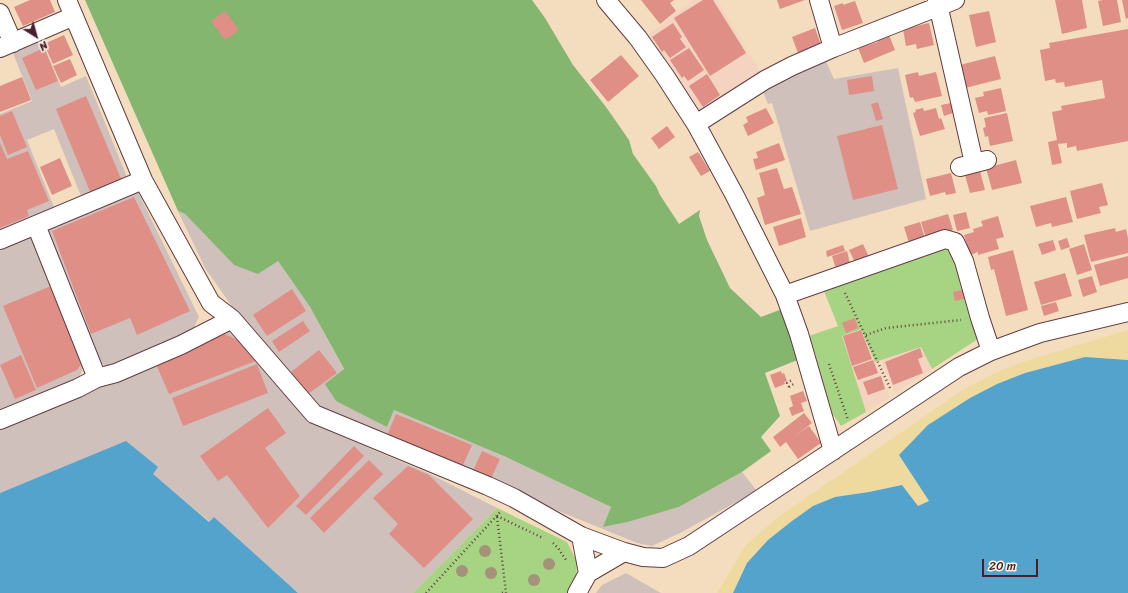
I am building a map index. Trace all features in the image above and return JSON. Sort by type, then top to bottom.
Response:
[{"type":"street","points":[[67,0],[143,180],[211,303],[232,320],[314,414],[514,498],[581,536],[643,558],[663,558],[689,546],[959,367],[991,351],[1040,333],[1128,312]]},
{"type":"street","points":[[606,0],[638,38],[696,124],[734,194],[785,295],[799,334],[833,451]]},
{"type":"street","points":[[819,0],[833,48]]},
{"type":"street","points":[[696,124],[765,80],[792,66],[937,3],[955,0]]},
{"type":"street","points":[[937,3],[974,163]]},
{"type":"street","points":[[0,13],[6,46],[74,16]]},
{"type":"street","points":[[0,240],[143,180]]},
{"type":"street","points":[[36,225],[97,378]]},
{"type":"street","points":[[785,295],[945,239],[955,242],[964,261],[991,351]]},
{"type":"street","points":[[0,420],[78,388],[97,378],[116,373],[181,345],[232,320]]},
{"type":"street","points":[[581,536],[588,572]]},
{"type":"street","points":[[577,593],[588,572],[624,552]]},
{"type":"path","points":[[836,277],[866,335],[894,396]]},
{"type":"path","points":[[866,335],[886,328],[980,318]]},
{"type":"path","points":[[828,361],[850,426]]},
{"type":"path","points":[[789,387],[788,383],[792,380],[790,375]]},
{"type":"path","points":[[426,593],[514,498]]},
{"type":"path","points":[[497,516],[544,538]]},
{"type":"path","points":[[497,516],[506,593],[502,593]]},
{"type":"path","points":[[551,541],[558,548],[567,563]]},
{"type":"shaded area","points":[[693,0],[717,0],[762,75],[698,115],[645,37]]},
{"type":"shaded area","points":[[42,41],[61,87],[86,76],[129,182],[83,201],[54,129],[27,140],[56,212],[0,236],[0,114],[32,101],[13,53]]},
{"type":"shaded area","points":[[824,57],[834,79],[898,68],[926,199],[810,231],[772,103],[768,104],[762,89]]},
{"type":"shaded area","points":[[138,192],[199,317],[192,331],[111,369],[99,362],[47,228]]},
{"type":"shaded area","points":[[178,211],[185,214],[234,265],[278,261],[310,307],[344,370],[387,427],[394,410],[506,457],[611,507],[604,527],[628,522],[679,507],[742,472],[757,491],[680,533],[652,546],[637,543],[490,483],[320,410],[238,315],[205,268]]},
{"type":"shaded area","points":[[31,235],[83,368],[78,381],[0,412],[0,248]]},
{"type":"shaded area","points":[[861,329],[890,397],[866,412],[841,336]]},
{"type":"shaded area","points":[[225,330],[240,337],[313,424],[430,474],[497,508],[413,593],[298,593],[214,517],[210,522],[152,474],[157,467],[126,442],[0,493],[0,425]]},
{"type":"shaded area","points":[[921,347],[932,369],[895,393],[881,360]]},
{"type":"shaded area","points":[[626,573],[661,593],[596,593],[602,585]]},
{"type":"green space","points":[[85,0],[532,0],[545,18],[573,65],[606,107],[629,140],[633,154],[656,186],[660,195],[679,224],[700,210],[699,216],[707,240],[730,288],[761,317],[782,309],[800,359],[765,373],[780,416],[761,437],[771,451],[742,472],[679,507],[628,522],[603,527],[611,507],[506,457],[394,410],[387,427],[336,401],[325,384],[344,369],[310,307],[278,261],[258,274],[234,265],[185,214],[178,211]]},
{"type":"green space","points":[[951,246],[981,337],[932,369],[921,347],[875,362],[861,329],[842,336],[866,412],[841,426],[828,407],[806,337],[838,326],[822,286]]},
{"type":"green space","points":[[497,508],[567,542],[577,562],[576,580],[569,593],[413,593]]},
{"type":"sand","points":[[1128,330],[1128,360],[1085,357],[1025,373],[997,384],[970,398],[899,455],[929,501],[918,506],[902,485],[835,497],[813,506],[768,540],[747,564],[733,593],[717,593],[746,545],[777,518],[964,389],[993,374],[1022,362]]},
{"type":"water","points":[[1085,357],[1128,360],[1128,593],[733,593],[747,563],[768,540],[813,506],[835,497],[902,485],[918,506],[929,501],[899,455],[928,425],[970,398],[997,384],[1025,373]]},
{"type":"water","points":[[126,441],[158,467],[153,474],[209,522],[214,517],[298,593],[0,593],[0,493]]},
{"type":"building","points":[[30,0],[50,0],[55,12],[23,26],[14,7]]},
{"type":"building","points":[[641,0],[674,0],[670,3],[676,11],[660,24]]},
{"type":"building","points":[[703,0],[713,0],[746,53],[710,76],[674,18]]},
{"type":"building","points":[[777,0],[805,0],[780,9]]},
{"type":"building","points":[[1055,0],[1082,0],[1087,28],[1062,34]]},
{"type":"building","points":[[1117,0],[1121,22],[1103,26],[1098,1]]},
{"type":"building","points":[[1122,0],[1128,0],[1128,18],[1126,19]]},
{"type":"building","points":[[855,1],[863,23],[842,30],[834,6]]},
{"type":"building","points":[[225,11],[239,30],[225,40],[211,21]]},
{"type":"building","points":[[989,11],[996,42],[976,47],[969,15]]},
{"type":"building","points":[[673,23],[682,37],[680,39],[686,47],[670,58],[664,50],[662,52],[652,37]]},
{"type":"building","points":[[929,23],[934,45],[917,49],[916,44],[906,46],[903,29]]},
{"type":"building","points":[[815,28],[821,45],[798,53],[792,37]]},
{"type":"building","points":[[1128,29],[1128,141],[1077,151],[1076,146],[1067,148],[1067,143],[1058,144],[1062,163],[1052,165],[1048,142],[1057,140],[1052,112],[1062,110],[1061,106],[1105,98],[1102,80],[1065,87],[1064,82],[1056,83],[1055,79],[1045,81],[1040,50],[1050,48],[1049,43]]},
{"type":"building","points":[[64,35],[73,55],[53,64],[44,44]]},
{"type":"building","points":[[889,35],[895,50],[864,63],[857,45],[867,41],[868,45],[878,42],[877,40]]},
{"type":"building","points":[[44,48],[58,81],[36,90],[22,58]]},
{"type":"building","points":[[689,48],[704,70],[688,81],[684,76],[682,78],[670,60]]},
{"type":"building","points":[[621,55],[639,76],[608,102],[590,80]]},
{"type":"building","points":[[995,56],[1001,79],[965,88],[960,65]]},
{"type":"building","points":[[70,59],[77,75],[61,83],[53,66]]},
{"type":"building","points":[[918,72],[919,76],[936,72],[942,96],[915,102],[913,97],[910,98],[905,75]]},
{"type":"building","points":[[707,74],[720,95],[703,107],[689,86]]},
{"type":"building","points":[[872,76],[874,91],[849,95],[847,80]]},
{"type":"building","points":[[22,77],[31,100],[0,112],[0,86]]},
{"type":"building","points":[[1001,88],[1006,111],[988,115],[987,111],[979,113],[975,98],[984,96],[983,92]]},
{"type":"building","points":[[86,96],[122,181],[91,194],[56,109]]},
{"type":"building","points":[[878,102],[883,119],[876,121],[871,104]]},
{"type":"building","points":[[951,103],[953,113],[944,116],[941,105]]},
{"type":"building","points":[[766,108],[774,123],[748,136],[743,125],[748,122],[746,117]]},
{"type":"building","points":[[923,108],[924,111],[936,108],[939,119],[941,118],[945,129],[920,136],[913,113],[916,112],[915,110]]},
{"type":"building","points":[[12,111],[27,147],[8,155],[0,135],[0,116]]},
{"type":"building","points":[[1007,113],[1013,141],[990,146],[988,136],[985,137],[983,128],[986,127],[984,118]]},
{"type":"building","points":[[882,125],[898,189],[853,200],[837,136]]},
{"type":"building","points":[[667,126],[675,137],[659,149],[651,138]]},
{"type":"building","points":[[0,143],[7,159],[28,151],[49,201],[27,210],[29,216],[0,228]]},
{"type":"building","points":[[779,143],[785,160],[756,170],[753,159],[758,158],[756,152]]},
{"type":"building","points":[[698,152],[710,171],[701,176],[689,157]]},
{"type":"building","points":[[60,158],[72,186],[52,195],[40,167]]},
{"type":"building","points":[[1016,160],[1022,183],[992,190],[986,168]]},
{"type":"building","points":[[777,168],[784,189],[792,187],[801,214],[765,225],[757,198],[765,195],[759,173]]},
{"type":"building","points":[[980,171],[985,190],[970,193],[965,175]]},
{"type":"building","points":[[951,173],[956,193],[946,195],[945,192],[930,196],[926,179]]},
{"type":"building","points":[[1102,183],[1108,205],[1099,207],[1101,213],[1077,219],[1070,191]]},
{"type":"building","points":[[134,197],[190,311],[137,335],[130,318],[91,334],[52,231]]},
{"type":"building","points":[[1066,197],[1073,222],[1052,227],[1051,223],[1036,227],[1030,206]]},
{"type":"building","points":[[966,212],[970,228],[957,231],[953,215]]},
{"type":"building","points":[[948,214],[953,230],[926,238],[921,222]]},
{"type":"building","points":[[998,216],[1004,237],[996,239],[999,249],[978,255],[978,252],[970,255],[964,235],[974,232],[973,229],[983,226],[981,221]]},
{"type":"building","points":[[801,218],[806,237],[779,246],[773,227]]},
{"type":"building","points":[[920,222],[925,238],[909,243],[904,227]]},
{"type":"building","points":[[1115,228],[1116,232],[1126,229],[1128,238],[1128,253],[1091,262],[1084,235]]},
{"type":"building","points":[[1067,238],[1070,247],[1061,250],[1058,241]]},
{"type":"building","points":[[1053,240],[1056,250],[1042,255],[1038,244]]},
{"type":"building","points":[[863,244],[869,257],[855,262],[849,250]]},
{"type":"building","points":[[1084,244],[1092,270],[1077,275],[1069,249]]},
{"type":"building","points":[[843,245],[845,251],[827,257],[826,251]]},
{"type":"building","points":[[1013,250],[1028,310],[1006,316],[994,269],[991,270],[988,257]]},
{"type":"building","points":[[847,251],[851,268],[837,272],[832,256]]},
{"type":"building","points":[[1128,256],[1128,278],[1100,286],[1094,265]]},
{"type":"building","points":[[1065,273],[1072,296],[1041,305],[1034,282]]},
{"type":"building","points":[[1092,276],[1097,292],[1083,297],[1078,280]]},
{"type":"building","points":[[51,286],[82,363],[77,370],[37,388],[3,306]]},
{"type":"building","points":[[292,289],[306,311],[267,336],[253,315]]},
{"type":"building","points":[[966,289],[968,298],[955,301],[953,292]]},
{"type":"building","points":[[1056,302],[1059,311],[1044,316],[1041,306]]},
{"type":"building","points":[[855,318],[858,328],[846,333],[842,323]]},
{"type":"building","points":[[303,321],[310,331],[279,352],[272,341]]},
{"type":"building","points":[[861,330],[872,359],[852,366],[843,336]]},
{"type":"building","points":[[225,334],[238,340],[256,361],[169,394],[155,362]]},
{"type":"building","points":[[920,348],[923,357],[918,359],[923,373],[893,385],[885,362]]},
{"type":"building","points":[[319,350],[337,373],[308,394],[291,372]]},
{"type":"building","points":[[21,355],[36,390],[15,399],[0,365]]},
{"type":"building","points":[[873,360],[878,373],[858,380],[853,367]]},
{"type":"building","points":[[257,364],[268,393],[183,426],[172,398]]},
{"type":"building","points":[[781,371],[782,374],[784,373],[787,381],[784,382],[785,384],[775,388],[770,375]]},
{"type":"building","points":[[881,376],[885,389],[868,395],[863,382]]},
{"type":"building","points":[[803,391],[807,401],[801,403],[804,411],[792,416],[789,408],[793,406],[790,396]]},
{"type":"building","points":[[268,408],[286,433],[265,448],[300,496],[268,528],[227,475],[218,481],[200,456]]},
{"type":"building","points":[[804,413],[812,423],[794,437],[809,426],[821,443],[798,459],[786,442],[780,447],[773,437]]},
{"type":"building","points":[[396,414],[472,445],[461,470],[386,438]]},
{"type":"building","points":[[354,446],[364,456],[306,515],[296,506]]},
{"type":"building","points":[[482,451],[500,459],[490,481],[472,473]]},
{"type":"building","points":[[369,460],[383,474],[324,533],[310,518]]},
{"type":"building","points":[[408,466],[429,475],[473,519],[424,568],[389,534],[398,524],[373,498]]}]
